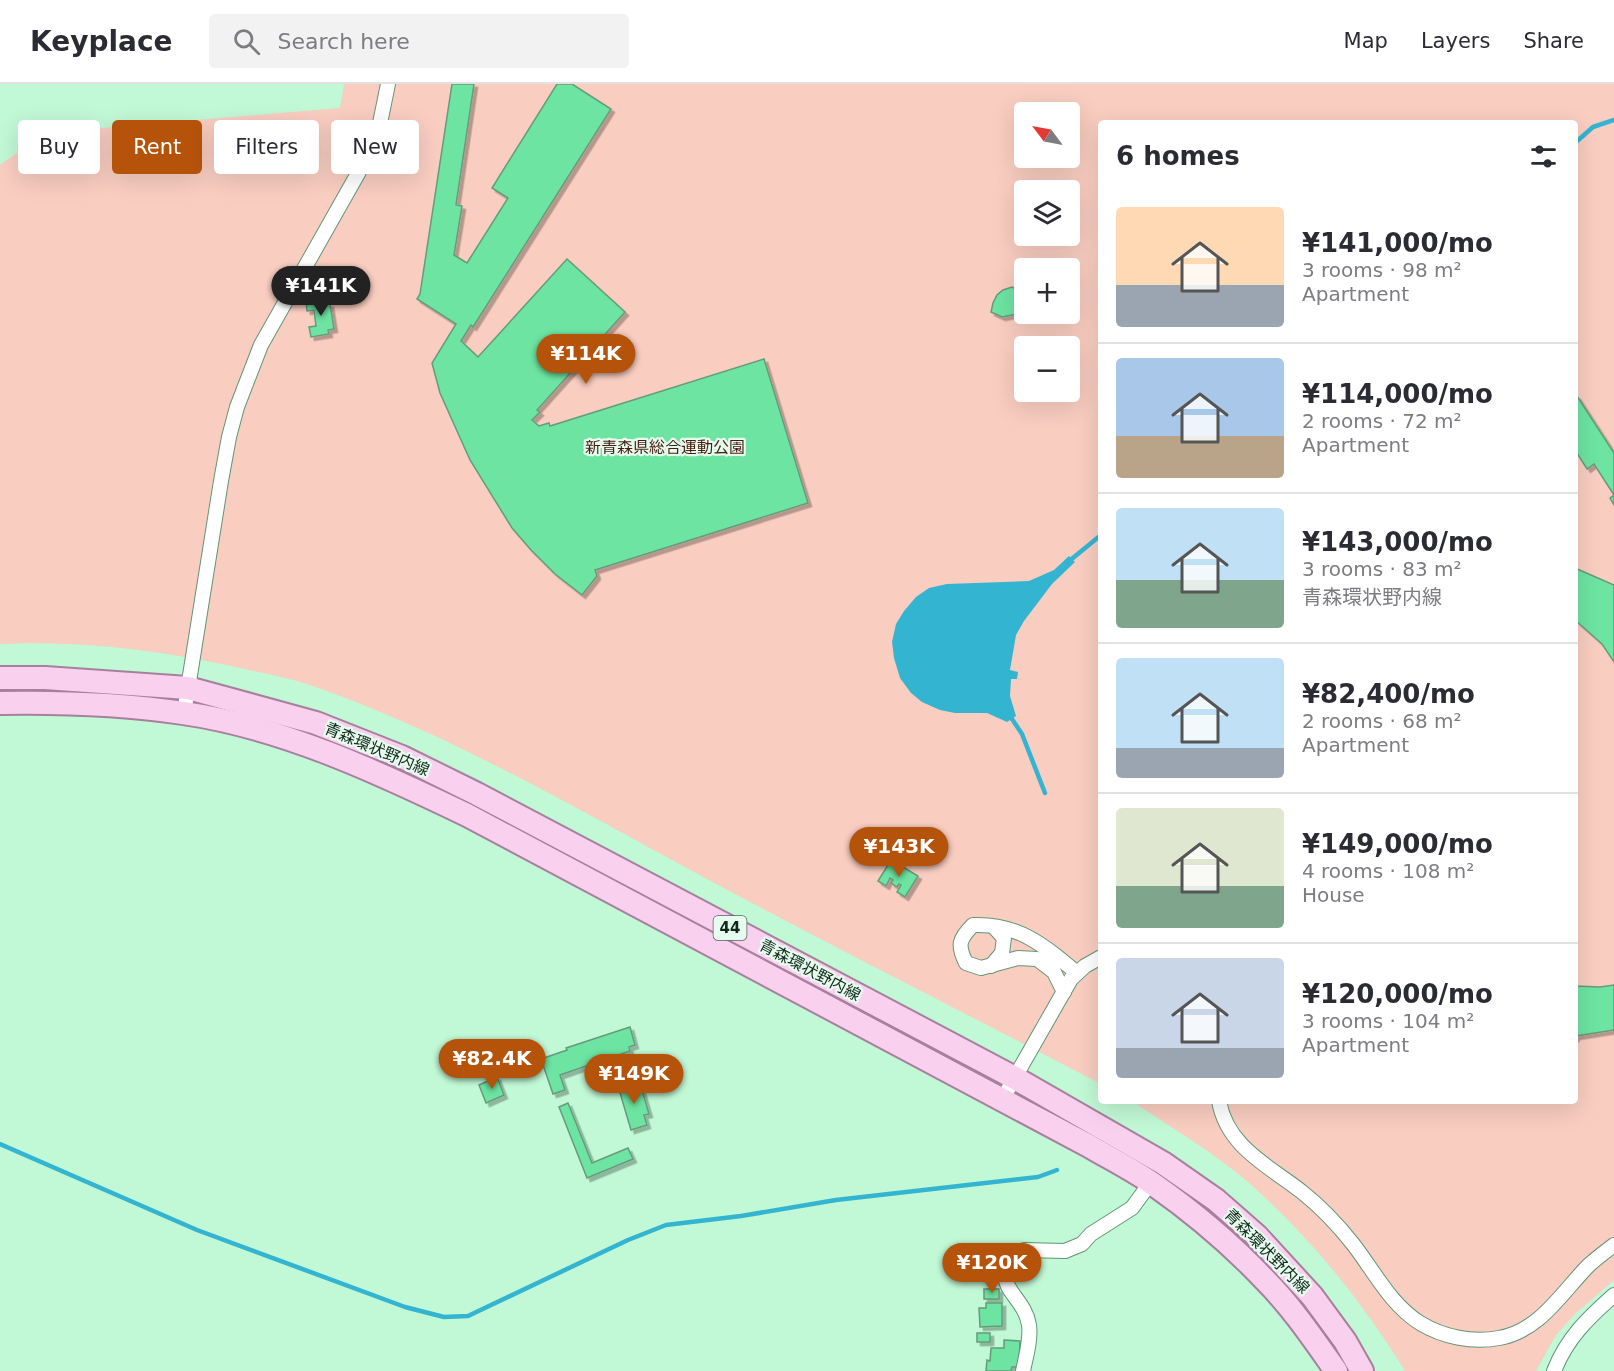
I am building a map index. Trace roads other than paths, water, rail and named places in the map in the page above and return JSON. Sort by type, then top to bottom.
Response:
[{"type":"main road","name":"青森環状野内線","points":[[0,678],[45,678],[188,688],[316,723],[402,757],[477,794],[1015,1078],[1163,1162],[1216,1200],[1257,1236],[1312,1296],[1345,1341],[1362,1371]]},
{"type":"main road","name":"青森環状野内線","points":[[0,703],[39,702],[184,713],[243,726],[314,748],[392,778],[650,912],[1089,1146],[1151,1182],[1233,1247],[1267,1281],[1304,1325],[1336,1371]]},
{"type":"main road","points":[[650,912],[661,892]]},
{"type":"street","points":[[184,713],[223,470],[237,407],[261,345],[369,154],[378,132],[388,84]]},
{"type":"street","points":[[1064,992],[1054,972],[1037,959],[1018,958],[981,968],[966,963],[960,951],[962,936],[973,926],[988,924],[1009,929],[1028,936],[1077,973]]},
{"type":"street","points":[[991,966],[1002,953],[1004,938],[994,927]]},
{"type":"street","points":[[1002,1100],[1071,979],[1098,959]]},
{"type":"street","points":[[1220,1104],[1230,1133],[1244,1150],[1303,1193],[1326,1214],[1353,1244],[1403,1311],[1421,1324],[1440,1333],[1479,1340],[1500,1338],[1520,1330],[1541,1318],[1590,1264],[1614,1245]]},
{"type":"street","points":[[1023,1371],[1029,1341],[1029,1323],[1007,1284],[1006,1270],[1011,1260],[1024,1250],[1065,1251],[1083,1244],[1091,1234],[1132,1208],[1151,1182]]},
{"type":"street","points":[[1554,1371],[1560,1354],[1571,1337],[1614,1295]]},
{"type":"water","points":[[1069,556],[1075,562],[1052,584],[1016,635],[1010,670],[1018,672],[1017,679],[1011,679],[1010,696],[1016,716],[1007,722],[987,713],[955,713],[940,710],[922,702],[911,693],[900,678],[892,642],[896,624],[916,597],[929,588],[947,584],[1029,581],[1054,570]]},
{"type":"waterway","points":[[1578,140],[1593,127],[1614,120]]},
{"type":"waterway","points":[[1068,562],[1098,537]]},
{"type":"waterway","points":[[1010,716],[1022,734],[1045,793]]},
{"type":"waterway","points":[[0,1144],[197,1230],[405,1307],[444,1317],[468,1316],[628,1240],[666,1225],[741,1216],[836,1200],[1038,1177],[1057,1170]]},
{"type":"park label","name":"新青森県総合運動公園","points":[[665,447]]}]
